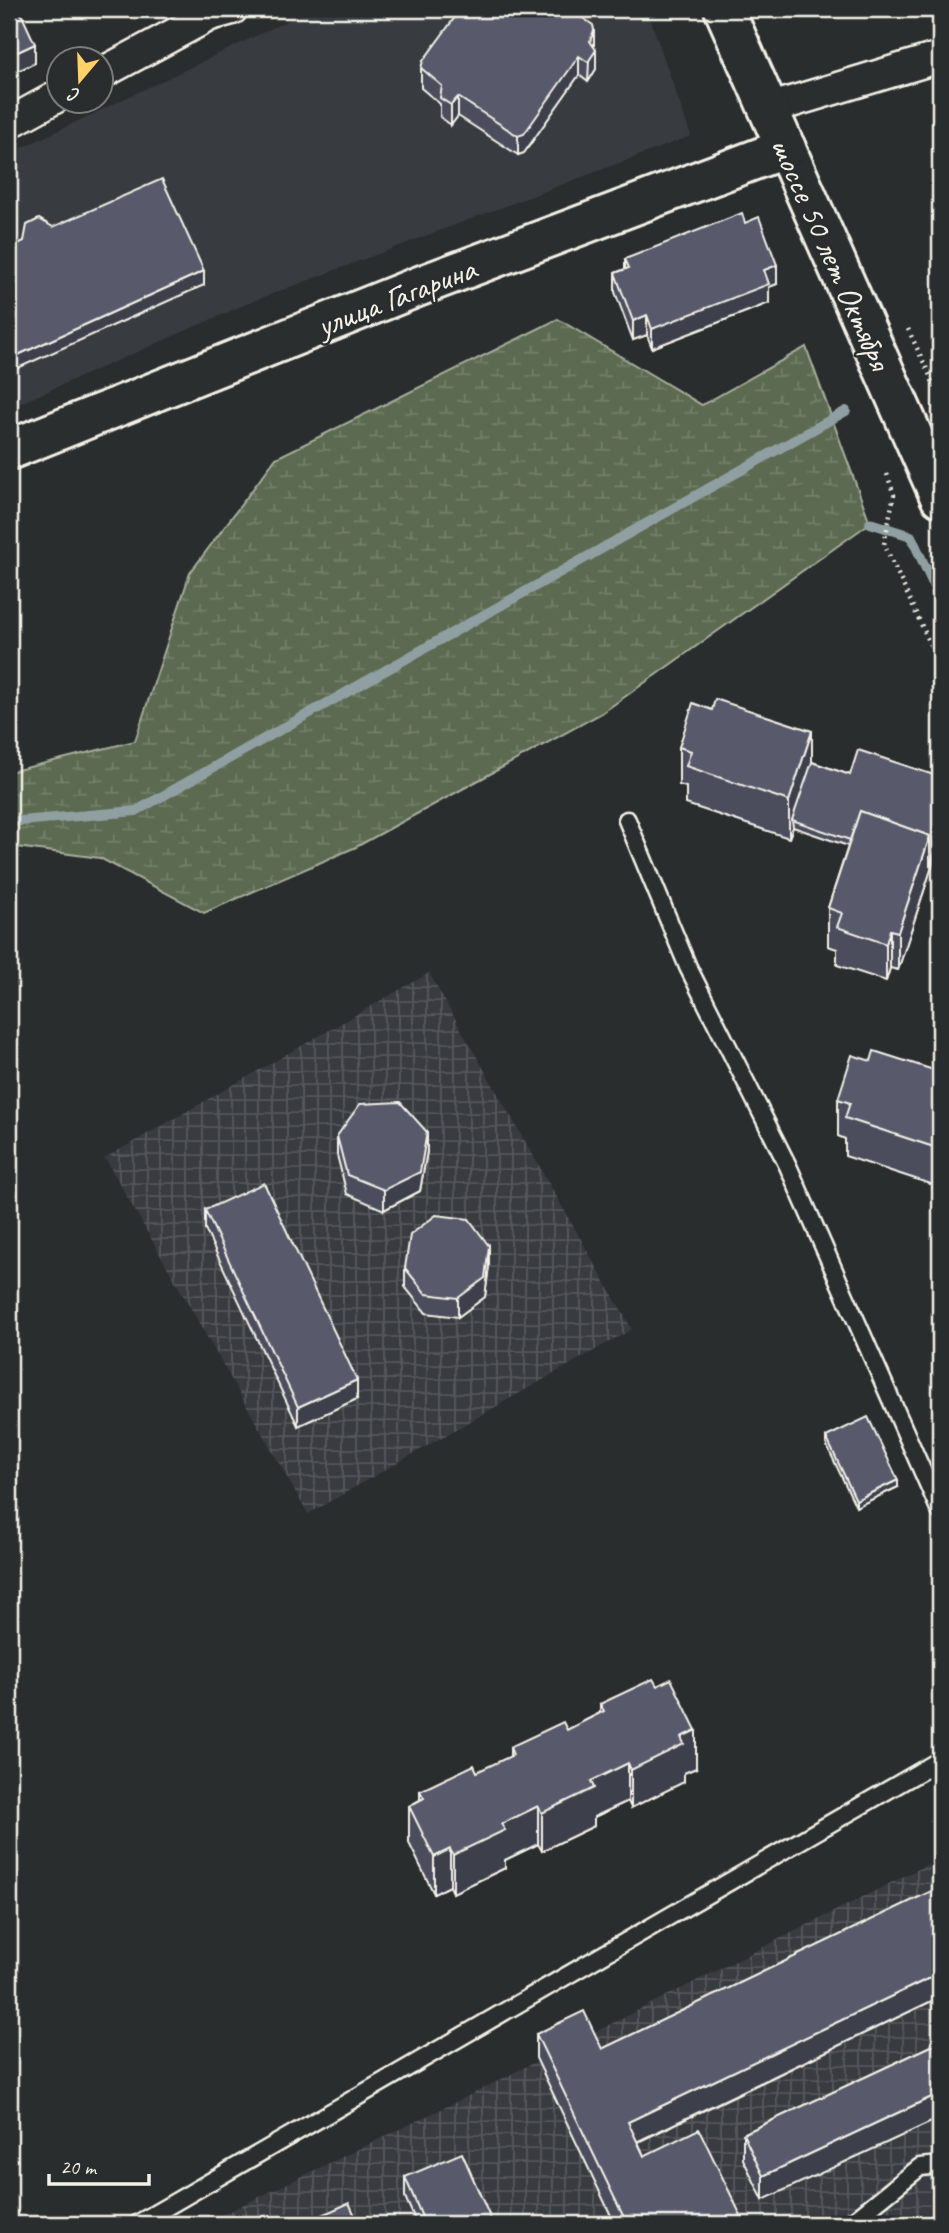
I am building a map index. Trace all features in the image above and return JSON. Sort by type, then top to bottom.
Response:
[{"type":"street","name":"шоссе 50 лет Октября","points":[[724,9],[940,496]]},
{"type":"street","points":[[116,65],[215,11]]},
{"type":"street","points":[[768,109],[940,57]]},
{"type":"street","points":[[9,122],[46,103]]},
{"type":"street","name":"улица Гагарина","points":[[9,450],[417,287],[786,148]]},
{"type":"lane","points":[[627,820],[688,967],[788,1166],[940,1511]]},
{"type":"lane","points":[[137,2224],[940,1760]]},
{"type":"lane","points":[[849,2224],[919,2167],[940,2165]]},
{"type":"path","points":[[894,495],[884,544],[940,665]]},
{"type":"shaded area","points":[[312,9],[647,9],[691,136],[256,300],[9,408],[9,154],[88,116],[116,116],[116,103]]},
{"type":"shaded area","points":[[429,973],[632,1329],[308,1514],[105,1158]]},
{"type":"shaded area","points":[[940,1858],[940,2224],[203,2224],[456,2102]]},
{"type":"green space","points":[[558,319],[702,405],[806,347],[870,523],[602,713],[356,847],[204,913],[100,858],[9,846],[9,772],[135,741],[190,573],[276,458]]},
{"type":"building","points":[[9,9],[19,9],[35,44],[9,56]]},
{"type":"building","points":[[461,9],[570,9],[593,25],[590,41],[596,50],[588,62],[579,56],[524,134],[518,136],[458,97],[451,105],[440,98],[442,86],[421,68],[423,61]]},
{"type":"building","points":[[162,179],[204,271],[9,359],[9,248],[24,241],[27,225],[39,219],[53,227]]},
{"type":"building","points":[[742,213],[745,223],[759,217],[777,265],[764,270],[769,284],[652,329],[647,315],[633,321],[615,273],[629,268],[625,259]]},
{"type":"building","points":[[715,699],[812,731],[789,801],[686,766],[691,751],[679,747],[693,703],[712,710]]},
{"type":"building","points":[[858,750],[940,777],[940,835],[930,867],[930,836],[860,811],[850,840],[792,820],[812,762],[850,775]]},
{"type":"building","points":[[860,811],[930,836],[898,932],[890,930],[886,944],[837,927],[842,913],[828,908]]},
{"type":"building","points":[[874,1051],[940,1072],[940,1149],[845,1118],[850,1103],[838,1099],[852,1055],[871,1061]]},
{"type":"building","points":[[400,1102],[427,1132],[420,1172],[384,1190],[347,1175],[337,1136],[360,1104]]},
{"type":"building","points":[[264,1183],[357,1380],[298,1407],[205,1210]]},
{"type":"building","points":[[436,1215],[469,1219],[489,1246],[485,1278],[458,1298],[426,1294],[405,1268],[410,1235]]},
{"type":"building","points":[[868,1417],[898,1480],[856,1500],[826,1437]]},
{"type":"building","points":[[653,1679],[657,1686],[671,1679],[696,1730],[681,1737],[684,1744],[631,1770],[628,1763],[591,1781],[594,1788],[542,1813],[538,1806],[501,1824],[505,1830],[453,1855],[450,1849],[434,1857],[409,1806],[424,1798],[420,1791],[474,1765],[477,1772],[513,1755],[510,1747],[563,1722],[567,1730],[604,1711],[600,1704]]},
{"type":"building","points":[[940,1887],[940,1973],[628,2122],[644,2156],[699,2129],[745,2224],[627,2224],[536,2034],[584,2011],[602,2049]]},
{"type":"building","points":[[940,2042],[940,2093],[763,2176],[743,2134]]},
{"type":"building","points":[[462,2153],[493,2224],[425,2224],[405,2177]]},
{"type":"building","points":[[349,2203],[359,2224],[302,2224]]},
{"type":"waterway","points":[[9,822],[136,811],[846,411]]},
{"type":"waterway","points":[[870,523],[911,536],[940,599]]}]
